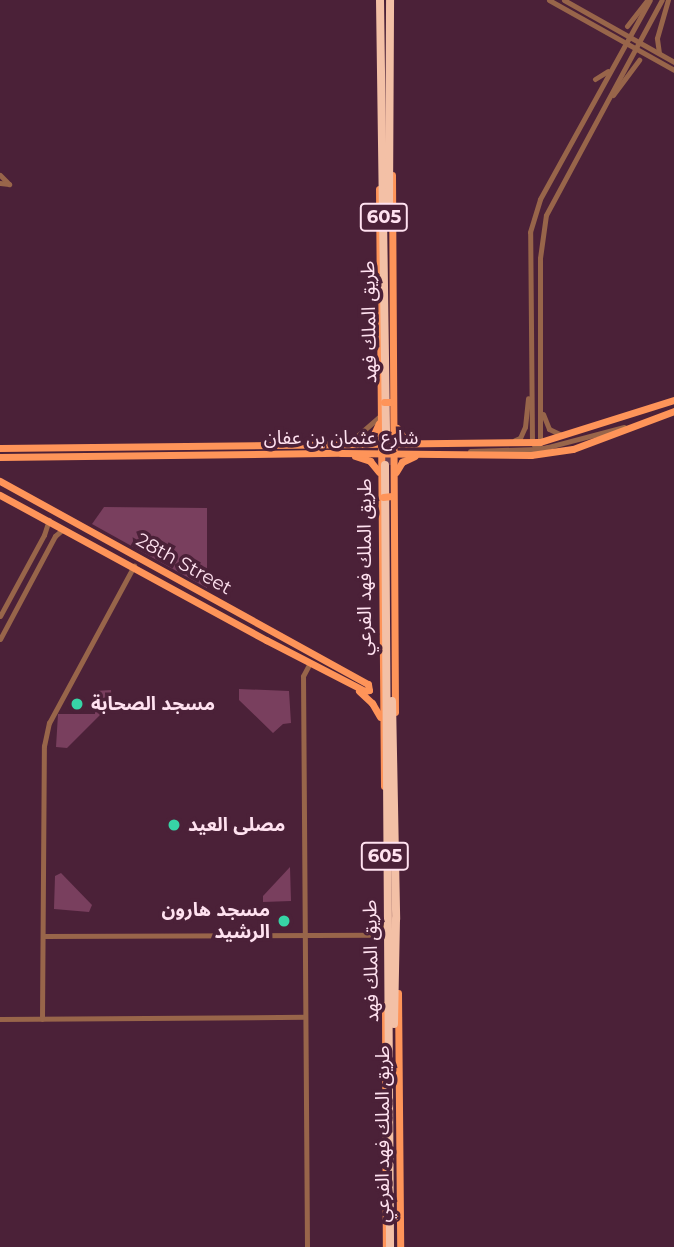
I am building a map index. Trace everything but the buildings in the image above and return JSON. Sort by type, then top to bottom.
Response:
[{"type":"highway","name":"طريق الملك فهد","points":[[380,0],[388,434],[390,0]]},
{"type":"highway","name":"طريق الملك فهد","points":[[387,465],[396,937],[394,1246],[386,990],[387,465]]},
{"type":"main road","name":"طريق الملك فهد الفرعي","points":[[385,800],[380,479],[385,404],[391,156]]},
{"type":"main road","name":"طريق الملك فهد الفرعي","points":[[381,165],[378,211],[385,404],[395,422],[394,731]]},
{"type":"main road","name":"شارع عثمان بن عفان","points":[[0,449],[354,444],[381,449],[424,450],[536,444],[674,401]]},
{"type":"main road","points":[[354,444],[373,436],[385,404]]},
{"type":"main road","name":"شارع عثمان بن عفان","points":[[424,450],[475,457],[546,454],[573,449],[674,411]]},
{"type":"main road","points":[[395,422],[403,437],[424,450]]},
{"type":"main road","name":"شارع عثمان بن عفان","points":[[0,457],[341,453],[381,449]]},
{"type":"main road","points":[[394,476],[405,460],[424,450]]},
{"type":"main road","points":[[341,453],[370,461],[377,468],[380,479]]},
{"type":"main road","points":[[0,464],[10,458]]},
{"type":"main road","name":"28th Street","points":[[3,481],[349,679]]},
{"type":"main road","name":"28th Street","points":[[0,495],[310,663],[349,679]]},
{"type":"main road","points":[[381,498],[393,498]]},
{"type":"main road","points":[[349,679],[374,680],[382,668]]},
{"type":"main road","points":[[349,679],[372,704],[382,724]]},
{"type":"main road","name":"طريق الملك فهد الفرعي","points":[[394,1246],[398,1214],[396,937]]},
{"type":"main road","name":"طريق الملك فهد الفرعي","points":[[386,990],[385,1236],[394,1246]]},
{"type":"main road","points":[[386,1215],[398,1214]]},
{"type":"street","points":[[549,0],[674,70]]},
{"type":"street","points":[[564,0],[674,62]]},
{"type":"street","points":[[506,444],[520,439],[525,427],[530,378],[531,223],[540,199],[648,0]]},
{"type":"street","points":[[627,26],[648,0]]},
{"type":"street","points":[[536,444],[540,397],[540,258],[544,225],[550,206],[662,0]]},
{"type":"street","points":[[659,53],[657,38],[668,0]]},
{"type":"street","points":[[604,105],[639,60]]},
{"type":"street","points":[[595,79],[611,69]]},
{"type":"street","points":[[0,175],[9,184],[0,183]]},
{"type":"street","points":[[530,378],[536,444]]},
{"type":"street","points":[[540,397],[544,423],[554,433],[562,435]]},
{"type":"street","points":[[439,453],[577,442],[644,422]]},
{"type":"street","points":[[0,616],[44,535],[49,520]]},
{"type":"street","points":[[0,639],[51,543],[62,530],[69,531]]},
{"type":"street","points":[[44,535],[51,543]]},
{"type":"street","points":[[41,1019],[44,746],[49,723],[134,566]]},
{"type":"street","points":[[307,1247],[303,676],[310,663]]},
{"type":"street","points":[[43,936],[374,936],[382,932],[386,923]]},
{"type":"street","points":[[0,1019],[305,1017]]},
{"type":"shaded area","points":[[104,507],[207,508],[207,588],[92,524]]},
{"type":"shaded area","points":[[239,689],[289,691],[291,723],[283,724],[273,733],[239,700]]},
{"type":"shaded area","points":[[111,690],[112,703],[67,748],[56,747],[58,714],[95,714],[95,691]]},
{"type":"shaded area","points":[[290,867],[291,901],[263,902],[263,896]]},
{"type":"shaded area","points":[[61,873],[92,905],[89,912],[54,909],[55,876]]},
{"type":"tunnel","points":[[388,465],[390,434]]},
{"type":"place","name":"مسجد الصحابة","points":[[77,704]]},
{"type":"place","name":"مصلى العيد","points":[[174,825]]},
{"type":"place","name":"مسجد هارون الرشيد","points":[[284,921]]}]
